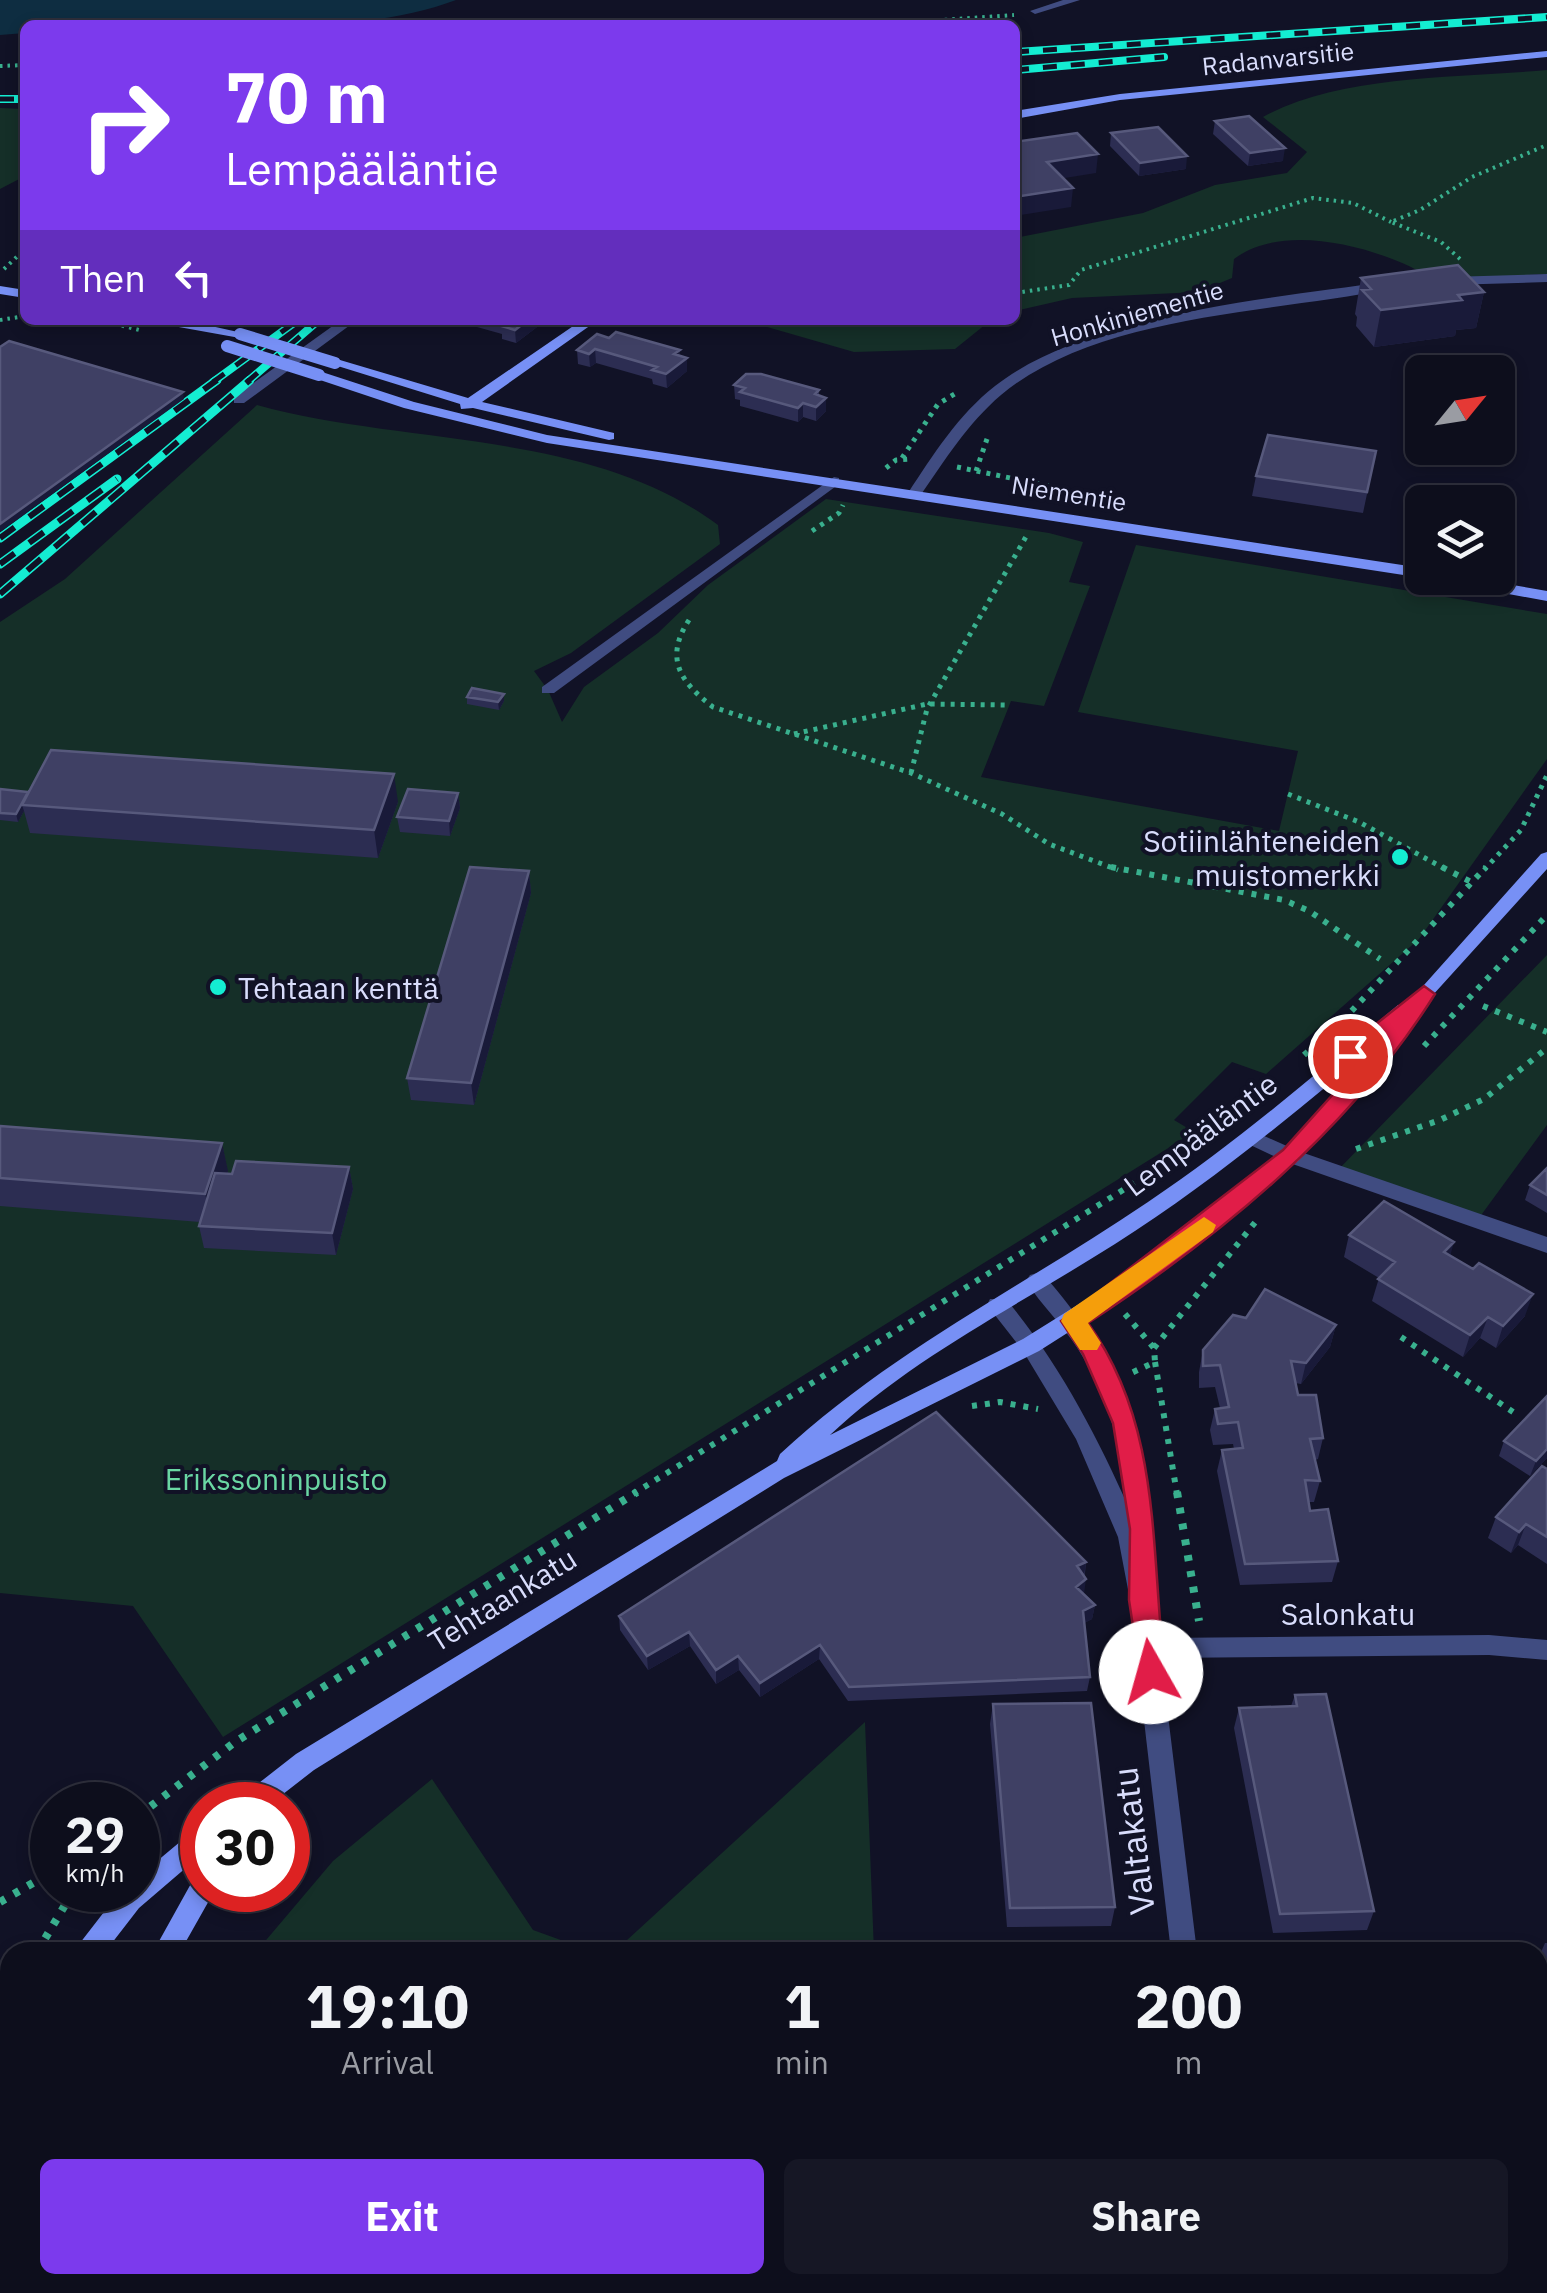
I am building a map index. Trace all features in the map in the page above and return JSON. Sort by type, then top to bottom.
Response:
[{"type":"main road","name":"Radanvarsitie","points":[[1020,114],[1120,97],[1547,54]]},
{"type":"main road","name":"Niementie","points":[[183,325],[240,334],[470,403],[838,488],[915,493],[1405,570]]},
{"type":"main road","name":"Niementie","points":[[183,325],[226,346],[478,424],[547,439],[708,461]]},
{"type":"main road","points":[[452,416],[583,325]]},
{"type":"main road","points":[[478,424],[496,409],[540,357]]},
{"type":"main road","points":[[1515,588],[1547,592]]},
{"type":"main road","name":"Lempääläntie","points":[[1032,1346],[1131,1282],[1291,1156],[1376,1063],[1424,994],[1547,858]]},
{"type":"main road","name":"Lempääläntie","points":[[998,1306],[1154,1208],[1251,1137],[1424,994]]},
{"type":"main road","name":"Tehtaankatu","points":[[776,1472],[864,1391],[998,1306]]},
{"type":"main road","name":"Tehtaankatu","points":[[285,1782],[400,1703],[776,1472],[1032,1346]]},
{"type":"main road","points":[[97,1942],[130,1898],[180,1857]]},
{"type":"main road","points":[[172,1942],[189,1912]]},
{"type":"street","points":[[1035,11],[1075,0]]},
{"type":"street","points":[[1438,281],[1547,278]]},
{"type":"street","name":"Honkiniementie","points":[[915,493],[948,442],[980,406],[1013,379],[1051,360],[1198,314],[1404,284]]},
{"type":"street","points":[[239,400],[343,325]]},
{"type":"street","points":[[548,690],[838,488]]},
{"type":"street","points":[[1251,1137],[1291,1156],[1547,1245]]},
{"type":"street","name":"Valtakatu","points":[[1037,1281],[1094,1350],[1126,1423],[1143,1529],[1142,1600]]},
{"type":"street","name":"Valtakatu","points":[[998,1306],[1032,1346],[1102,1468],[1130,1537],[1142,1600],[1183,1942]]},
{"type":"street","name":"Salonkatu","points":[[1148,1648],[1488,1645],[1547,1650]]},
{"type":"path","points":[[929,20],[1035,11]]},
{"type":"path","points":[[1391,222],[1420,210],[1472,177],[1547,145]]},
{"type":"path","points":[[1020,292],[1069,285],[1081,270],[1313,198],[1353,203],[1441,242],[1465,265],[1469,281]]},
{"type":"path","points":[[0,274],[20,254]]},
{"type":"path","points":[[808,533],[844,508],[838,488]]},
{"type":"path","points":[[911,774],[930,704],[1032,525]]},
{"type":"path","points":[[694,613],[675,637],[674,663],[688,689],[714,707],[911,774],[1002,814],[1048,844],[1118,870],[1284,900],[1309,911],[1380,959]]},
{"type":"path","points":[[794,734],[886,709],[979,700],[1008,705]]},
{"type":"path","points":[[1292,1067],[1346,1018],[1521,830],[1547,775]]},
{"type":"path","points":[[1288,794],[1349,813],[1419,858],[1473,882]]},
{"type":"path","points":[[1483,1006],[1547,1032]]},
{"type":"path","points":[[1350,1149],[1364,1150],[1484,1099],[1547,1048]]},
{"type":"path","points":[[160,1800],[252,1732],[1189,1148]]},
{"type":"path","points":[[1401,1337],[1513,1412]]},
{"type":"path","points":[[1155,1362],[1201,1647]]},
{"type":"path","points":[[0,1902],[30,1885]]},
{"type":"path","points":[[43,1942],[61,1912]]},
{"type":"green space","points":[[1547,70],[1547,274],[1431,279],[1369,251],[1297,240],[1253,248],[1234,259],[1232,278],[1198,292],[1072,298],[1020,310],[1020,237],[1143,213],[1215,185],[1287,173],[1307,152],[1263,117],[1328,93],[1401,80]]},
{"type":"green space","points":[[0,108],[20,109],[20,179],[0,189]]},
{"type":"green space","points":[[760,325],[985,325],[955,349],[854,352]]},
{"type":"green space","name":"Erikssoninpuisto","points":[[257,405],[314,418],[554,456],[612,472],[667,494],[718,525],[720,544],[571,653],[534,671],[548,690],[562,722],[584,687],[658,633],[708,585],[826,499],[1049,533],[1083,542],[1069,582],[1090,586],[1044,706],[1011,701],[981,777],[1279,831],[1298,751],[1078,712],[1136,545],[1405,590],[1405,595],[1434,595],[1547,614],[1547,759],[1419,939],[1266,1074],[1232,1062],[1174,1120],[1194,1132],[223,1737],[133,1606],[0,1593],[0,622],[65,579]]},
{"type":"green space","points":[[1547,955],[1547,1125],[1479,1218],[1336,1172]]},
{"type":"green space","points":[[865,1722],[874,1942],[625,1942]]},
{"type":"green space","points":[[432,1779],[533,1930],[566,1942],[264,1942],[290,1912],[310,1912],[310,1888],[333,1861]]},
{"type":"water","points":[[0,0],[456,0],[371,20],[20,20],[20,33],[0,35]]},
{"type":"building","points":[[1249,116],[1285,148],[1250,153],[1215,121]]},
{"type":"building","points":[[1158,127],[1187,156],[1140,163],[1111,133]]},
{"type":"building","points":[[1077,133],[1098,154],[1047,162],[1073,188],[1020,196],[1020,141]]},
{"type":"building","points":[[1458,265],[1484,292],[1458,295],[1462,300],[1381,310],[1362,290],[1371,289],[1361,278]]},
{"type":"building","points":[[616,332],[680,350],[674,354],[687,358],[666,374],[652,370],[657,367],[595,349],[589,354],[577,350],[597,334],[609,338]]},
{"type":"building","points":[[9,341],[183,392],[0,524],[0,347]]},
{"type":"building","points":[[746,374],[761,374],[819,390],[815,394],[826,398],[816,407],[803,403],[798,408],[740,392],[745,388],[734,385]]},
{"type":"building","points":[[1268,435],[1376,451],[1367,492],[1256,476]]},
{"type":"building","points":[[472,688],[504,694],[498,702],[467,697]]},
{"type":"building","points":[[51,750],[394,774],[374,830],[22,805]]},
{"type":"building","points":[[0,789],[28,792],[16,814],[0,813]]},
{"type":"building","points":[[408,789],[458,793],[449,821],[397,817]]},
{"type":"building","points":[[470,867],[529,871],[471,1083],[407,1078]]},
{"type":"building","points":[[0,1126],[222,1143],[205,1194],[0,1178]]},
{"type":"building","points":[[236,1161],[349,1167],[332,1233],[199,1226],[215,1173],[232,1174]]},
{"type":"building","points":[[1547,1168],[1547,1195],[1530,1185]]},
{"type":"building","points":[[1384,1201],[1454,1242],[1444,1252],[1473,1269],[1479,1263],[1533,1294],[1503,1326],[1488,1317],[1470,1335],[1378,1279],[1395,1262],[1349,1235]]},
{"type":"building","points":[[1265,1289],[1336,1325],[1306,1363],[1291,1361],[1298,1395],[1316,1395],[1323,1438],[1310,1439],[1320,1481],[1305,1480],[1310,1511],[1328,1509],[1338,1561],[1245,1564],[1222,1450],[1243,1448],[1238,1422],[1218,1424],[1215,1409],[1229,1407],[1220,1365],[1203,1366],[1203,1350],[1233,1315],[1246,1318]]},
{"type":"building","points":[[1547,1396],[1547,1449],[1536,1461],[1504,1441]]},
{"type":"building","points":[[936,1412],[1086,1562],[1077,1566],[1086,1579],[1076,1587],[1095,1605],[1083,1611],[1090,1677],[849,1687],[820,1645],[760,1683],[738,1656],[716,1670],[689,1632],[647,1656],[619,1616]]},
{"type":"building","points":[[1542,1466],[1547,1469],[1547,1537],[1526,1524],[1519,1532],[1496,1517]]},
{"type":"building","points":[[1326,1694],[1374,1911],[1280,1914],[1239,1708],[1297,1706],[1295,1695]]},
{"type":"building","points":[[1091,1703],[1115,1907],[1010,1908],[993,1704]]},
{"type":"railway","points":[[1020,52],[1547,17]]},
{"type":"railway","points":[[1020,70],[1164,57]]},
{"type":"railway","points":[[0,99],[20,99]]},
{"type":"railway","points":[[213,382],[291,325]]},
{"type":"railway","points":[[247,382],[313,325]]},
{"type":"railway","points":[[0,538],[217,380]]},
{"type":"railway","points":[[0,594],[250,380]]},
{"type":"railway","points":[[0,564],[117,479]]},
{"type":"slow traffic","points":[[1089,1343],[1073,1321],[1204,1225]]},
{"type":"place","name":"Sotiinlähteneiden muistomerkki","points":[[1400,857]]},
{"type":"place","name":"Tehtaan kenttä","points":[[218,987]]},
{"type":"route","points":[[1151,1672],[1142,1600],[1143,1529],[1137,1472],[1117,1398],[1094,1350],[1073,1321],[1184,1242],[1291,1156],[1376,1063],[1424,994],[1350,1056]]}]
